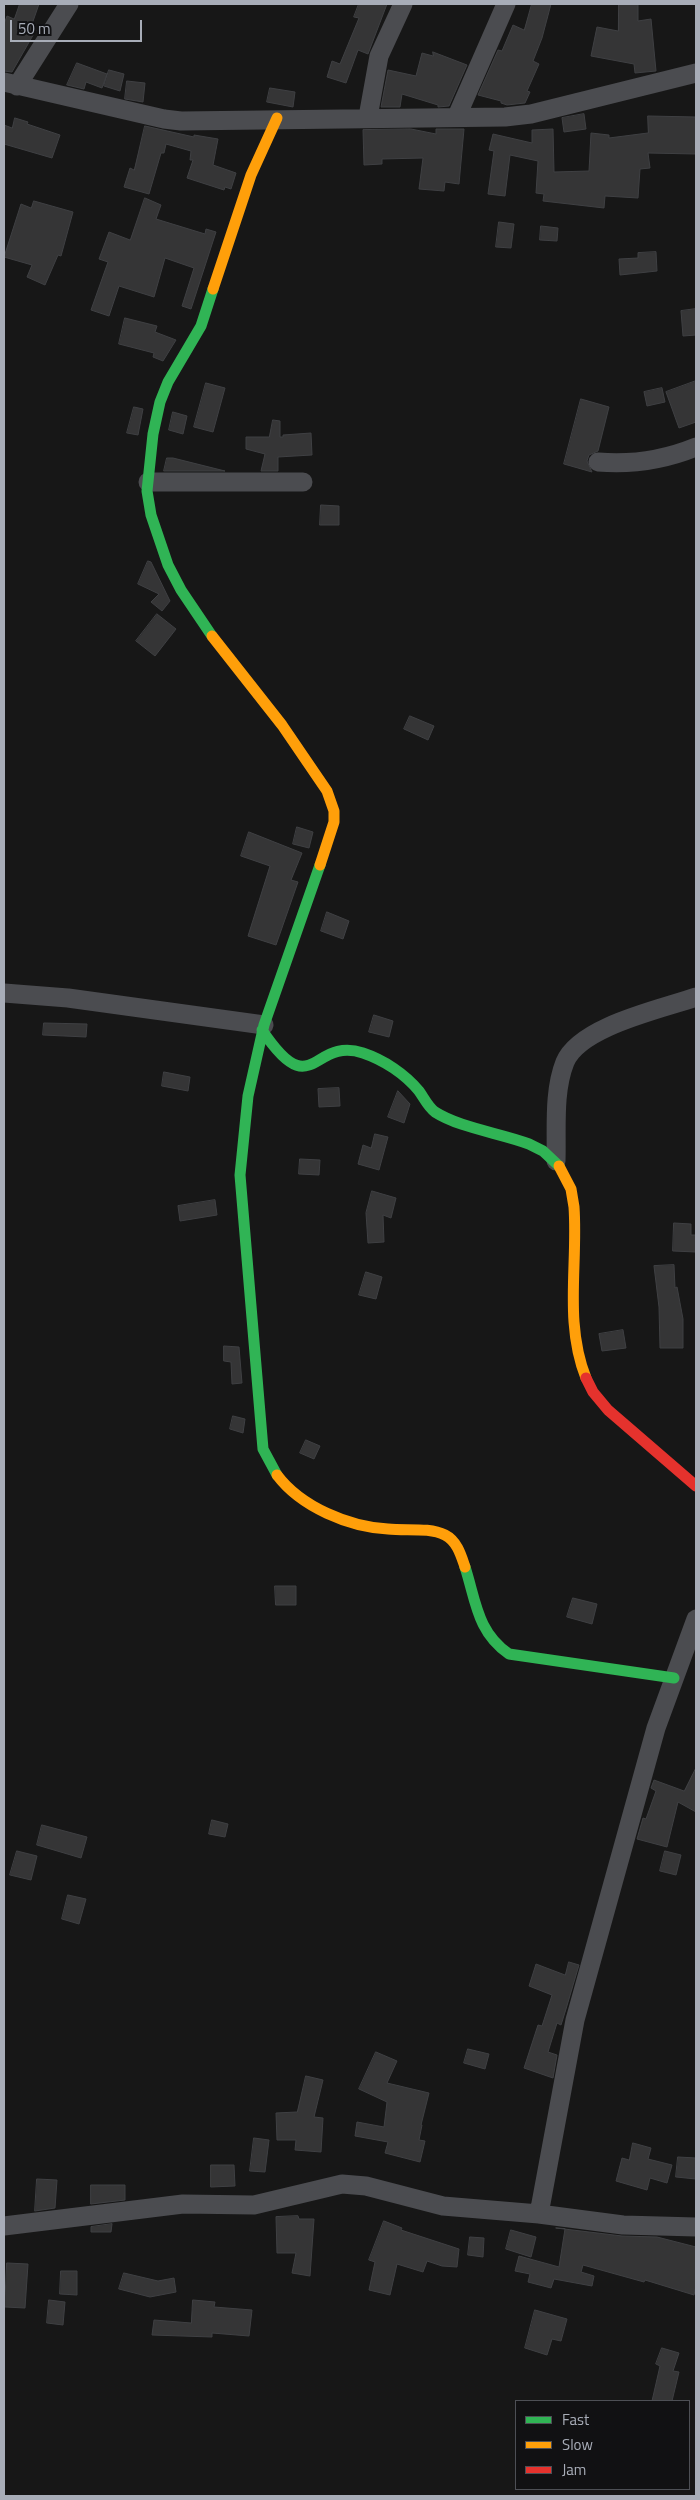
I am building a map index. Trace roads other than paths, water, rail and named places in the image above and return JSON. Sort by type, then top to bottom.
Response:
[{"type":"street","points":[[69,4],[10,84],[164,119],[235,121],[277,118],[506,117],[531,114],[696,73]]},
{"type":"street","points":[[368,117],[379,56],[403,4]]},
{"type":"street","points":[[457,116],[506,4]]},
{"type":"street","points":[[277,118],[251,174],[201,326],[168,382],[160,402],[153,434],[148,482],[152,515],[168,565],[181,590],[219,647],[282,725],[327,791],[334,811],[334,822],[326,847],[263,1027],[248,1096],[240,1175],[263,1449],[267,1462],[274,1472],[294,1491],[314,1506],[348,1522],[448,1536],[456,1546],[462,1559],[490,1639],[509,1654],[674,1678]]},
{"type":"street","points":[[598,462],[621,464],[656,460],[696,447]]},
{"type":"street","points":[[148,482],[303,482]]},
{"type":"street","points":[[4,992],[68,998],[263,1027]]},
{"type":"street","points":[[556,1161],[559,1087],[566,1061],[582,1042],[611,1025],[696,997]]},
{"type":"street","points":[[263,1027],[271,1046],[292,1065],[310,1067],[343,1050],[351,1050],[374,1057],[405,1078],[418,1090],[435,1112],[527,1144],[556,1161],[564,1173],[571,1191],[576,1229],[574,1325],[577,1350],[589,1384],[610,1413],[696,1486]]},
{"type":"street","points":[[539,2214],[575,2020],[656,1728],[696,1619]]},
{"type":"street","points":[[4,2226],[183,2204],[254,2205],[342,2184],[366,2186],[442,2206],[539,2214],[623,2226],[696,2228]]}]
